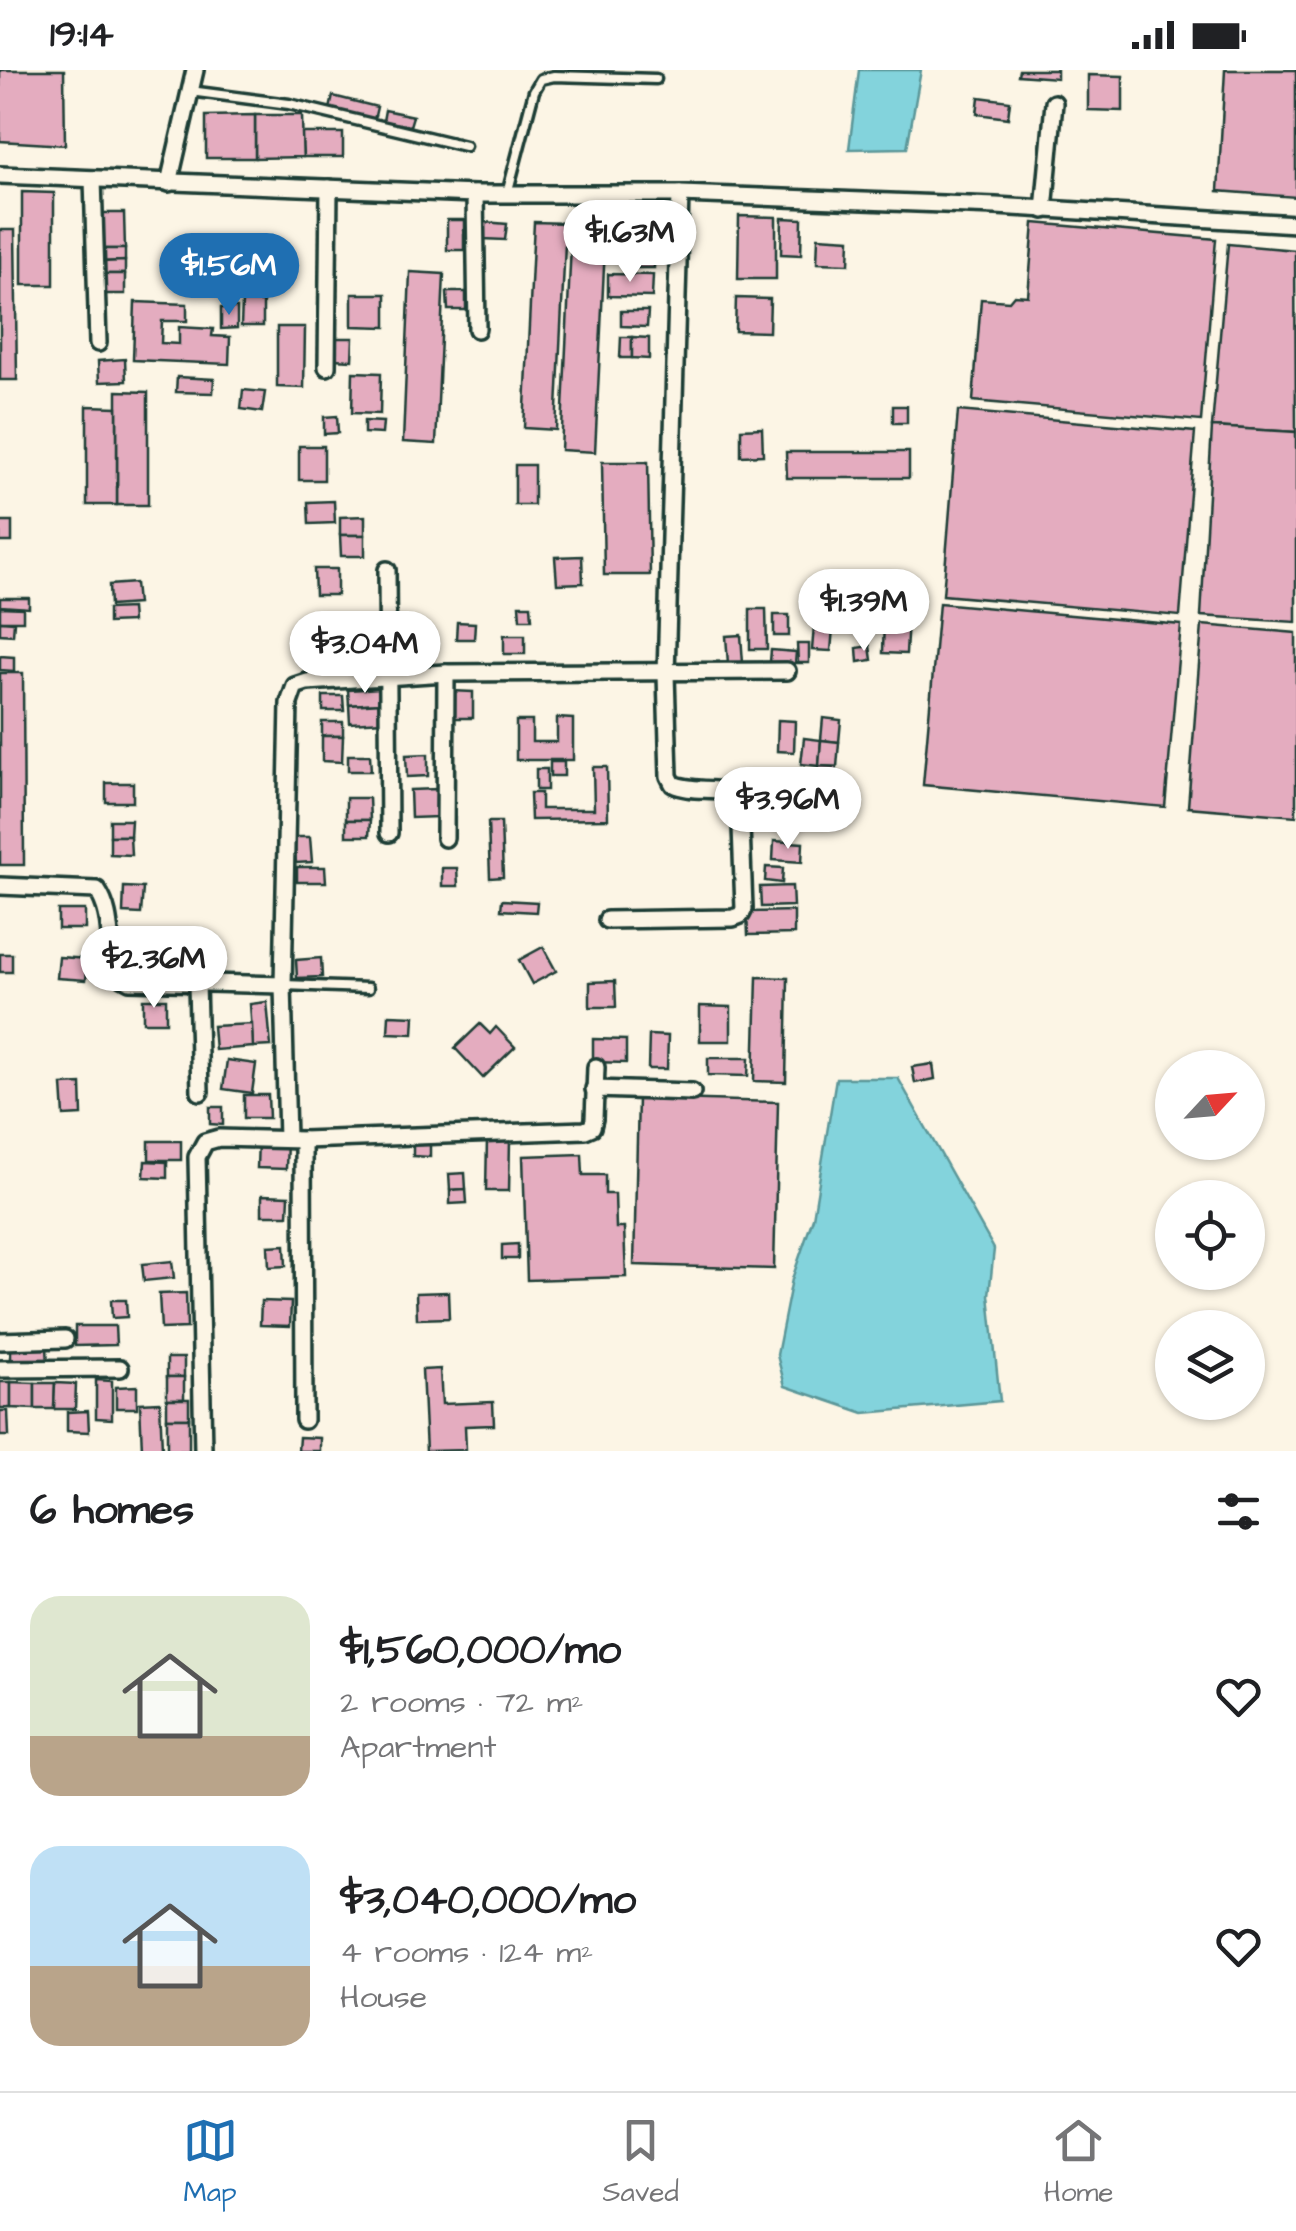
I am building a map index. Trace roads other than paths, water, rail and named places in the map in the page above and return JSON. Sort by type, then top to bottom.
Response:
[{"type":"street","points":[[169,183],[194,70]]},
{"type":"street","points":[[1044,210],[1054,102]]},
{"type":"street","points":[[0,175],[475,194],[680,194],[1296,224]]},
{"type":"street","points":[[93,179],[98,344]]},
{"type":"street","points":[[327,367],[330,188]]},
{"type":"street","points":[[475,194],[477,330]]},
{"type":"street","points":[[606,920],[733,918],[744,909],[740,798],[733,792],[682,788],[673,784],[669,776],[666,674],[680,194]]},
{"type":"street","points":[[387,570],[388,834]]},
{"type":"street","points":[[304,1420],[295,1140],[283,985],[289,703],[295,686],[446,673],[788,671]]},
{"type":"street","points":[[445,838],[446,673]]},
{"type":"street","points":[[0,886],[97,890],[107,905],[112,962],[117,974],[130,980],[283,985]]},
{"type":"street","points":[[197,984],[200,1092]]},
{"type":"street","points":[[203,1451],[198,1157],[205,1142],[219,1138],[295,1140],[584,1130],[592,1126],[594,1119],[596,1067]]},
{"type":"street","points":[[594,1090],[692,1092]]},
{"type":"street","points":[[0,1341],[65,1338]]},
{"type":"street","points":[[0,1369],[120,1368]]},
{"type":"lane","points":[[507,194],[534,90],[542,80],[554,76],[656,79]]},
{"type":"lane","points":[[190,91],[289,104],[465,146]]},
{"type":"lane","points":[[283,985],[368,988]]},
{"type":"water","points":[[859,70],[921,70],[907,148],[849,149]]},
{"type":"water","points":[[836,1078],[898,1078],[994,1249],[989,1295],[1000,1401],[864,1413],[785,1386],[777,1355],[792,1279],[813,1218]]}]
